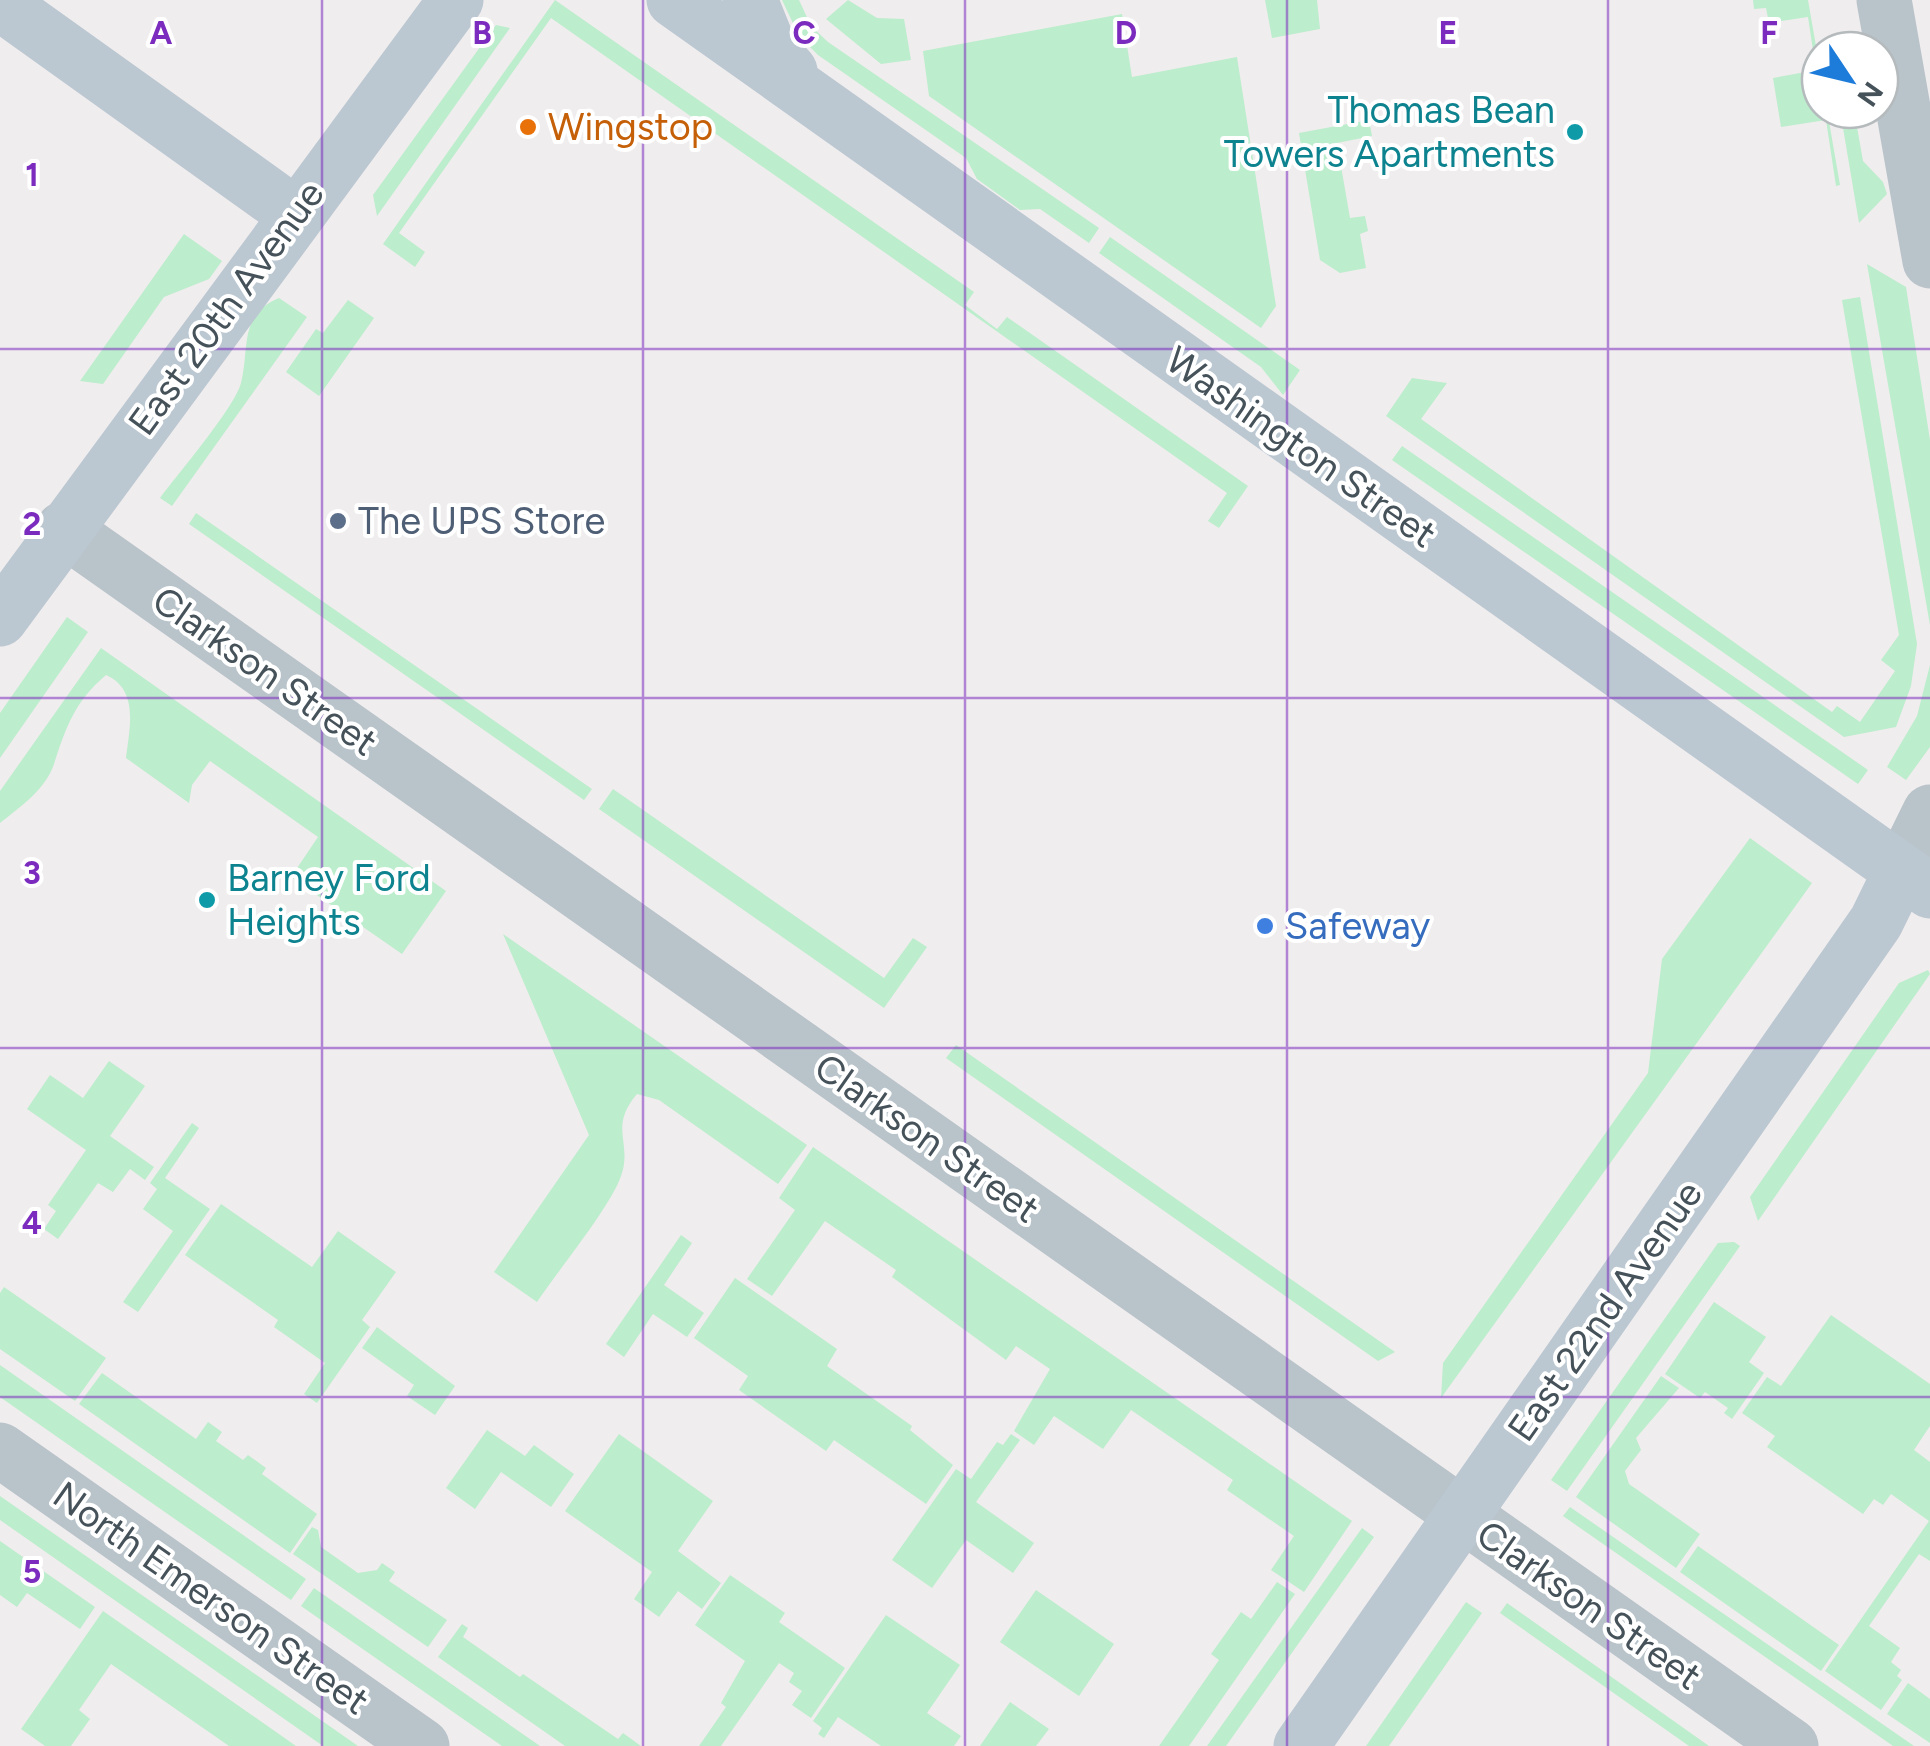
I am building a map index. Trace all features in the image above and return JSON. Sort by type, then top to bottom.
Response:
[{"type":"street","name":"East 20th Avenue","points":[[0,619],[456,0]]},
{"type":"street","name":"Washington Street","points":[[674,0],[1916,881]]},
{"type":"street","points":[[750,0],[769,46],[819,103]]},
{"type":"street","points":[[1884,0],[1930,261]]},
{"type":"street","points":[[0,4],[295,214]]},
{"type":"street","name":"Clarkson Street","points":[[63,529],[1790,1746]]},
{"type":"street","points":[[1916,881],[1930,812]]},
{"type":"street","name":"East 22nd Avenue","points":[[1300,1746],[1876,922],[1916,881]]},
{"type":"street","name":"North Emerson Street","points":[[0,1450],[422,1746]]},
{"type":"green space","points":[[555,0],[974,292],[965,305],[997,329],[1007,317],[1248,486],[1219,528],[1208,521],[1227,493],[551,18],[399,233],[425,252],[415,267],[383,244]]},
{"type":"green space","points":[[782,0],[799,0],[811,26],[828,42],[1099,228],[1089,243],[1040,209],[1020,210],[977,179],[966,158],[818,55],[799,36]]},
{"type":"green space","points":[[848,0],[877,18],[904,19],[911,60],[881,64],[826,19]]},
{"type":"green space","points":[[1265,0],[1317,0],[1320,29],[1272,38]]},
{"type":"green space","points":[[1753,0],[1808,0],[1813,30],[1810,30],[1808,17],[1769,23],[1766,8],[1754,9]]},
{"type":"green space","points":[[1122,14],[1132,77],[1237,57],[1276,306],[1261,328],[929,96],[923,51]]},
{"type":"green space","points":[[496,25],[510,28],[377,216],[373,195]]},
{"type":"green space","points":[[1800,73],[1800,124],[1781,127],[1773,78]]},
{"type":"green space","points":[[1369,120],[1372,136],[1337,143],[1350,218],[1365,216],[1368,231],[1360,234],[1366,268],[1340,273],[1320,260],[1299,133]]},
{"type":"green space","points":[[1828,130],[1840,185],[1836,186]]},
{"type":"green space","points":[[1843,130],[1858,130],[1863,161],[1883,182],[1887,194],[1859,223]]},
{"type":"green space","points":[[184,234],[222,261],[209,279],[164,297],[103,384],[80,381]]},
{"type":"green space","points":[[1110,237],[1300,370],[1283,395],[1261,367],[1099,253]]},
{"type":"green space","points":[[1867,264],[1906,287],[1930,440],[1930,625]]},
{"type":"green space","points":[[1860,297],[1917,644],[1911,686],[1896,727],[1844,737],[1386,416],[1412,378],[1447,383],[1421,419],[1832,712],[1837,706],[1860,722],[1895,671],[1881,660],[1899,635],[1842,300]]},
{"type":"green space","points":[[279,298],[307,317],[172,506],[160,498],[237,394],[251,323],[266,305]]},
{"type":"green space","points":[[348,300],[374,318],[319,396],[286,372],[316,329],[323,333]]},
{"type":"green space","points":[[1402,446],[1868,770],[1858,784],[1392,460]]},
{"type":"green space","points":[[196,513],[592,789],[584,800],[189,524]]},
{"type":"green space","points":[[67,617],[88,632],[0,758],[0,713]]},
{"type":"green space","points":[[101,648],[446,891],[402,954],[291,877],[318,837],[210,761],[192,785],[189,803],[126,758],[128,700],[117,682],[106,675],[73,715],[45,782],[0,823],[0,791]]},
{"type":"green space","points":[[1930,665],[1930,747],[1906,780],[1887,767],[1917,716]]},
{"type":"green space","points":[[613,789],[884,978],[913,938],[927,947],[884,1008],[599,809]]},
{"type":"green space","points":[[1750,838],[1812,883],[1441,1398],[1443,1363],[1648,1073],[1662,959]]},
{"type":"green space","points":[[503,934],[807,1145],[778,1184],[659,1100],[637,1094],[624,1117],[624,1164],[615,1189],[537,1302],[494,1272],[589,1135]]},
{"type":"green space","points":[[1928,970],[1930,974],[1758,1221],[1750,1197],[1899,983]]},
{"type":"green space","points":[[956,1045],[1395,1352],[1378,1361],[946,1058]]},
{"type":"green space","points":[[109,1061],[145,1086],[110,1136],[154,1167],[145,1180],[130,1169],[113,1192],[98,1183],[58,1239],[44,1229],[56,1211],[48,1205],[86,1150],[27,1109],[50,1075],[83,1098]]},
{"type":"green space","points":[[192,1123],[199,1128],[165,1178],[210,1209],[138,1312],[123,1302],[173,1231],[143,1209],[157,1189],[150,1183]]},
{"type":"green space","points":[[813,1147],[1352,1521],[1304,1592],[1271,1570],[1294,1536],[1227,1490],[1233,1480],[1131,1410],[1103,1449],[1054,1416],[1034,1445],[1014,1431],[1050,1369],[1016,1346],[1006,1360],[892,1277],[896,1270],[825,1221],[772,1296],[747,1279],[795,1210],[779,1198]]},
{"type":"green space","points":[[221,1204],[312,1267],[338,1231],[396,1272],[362,1320],[370,1327],[317,1403],[304,1394],[325,1363],[274,1327],[278,1320],[185,1255]]},
{"type":"green space","points":[[681,1235],[692,1243],[664,1285],[704,1313],[687,1337],[653,1314],[624,1357],[606,1344]]},
{"type":"green space","points":[[1734,1242],[1740,1246],[1567,1491],[1551,1480],[1718,1243]]},
{"type":"green space","points":[[735,1278],[837,1349],[827,1366],[912,1426],[910,1430],[953,1465],[926,1504],[834,1440],[826,1451],[739,1390],[748,1376],[694,1338]]},
{"type":"green space","points":[[4,1287],[106,1358],[75,1401],[0,1349],[0,1293]]},
{"type":"green space","points":[[1714,1302],[1766,1337],[1749,1362],[1764,1373],[1732,1419],[1724,1413],[1728,1408],[1705,1392],[1700,1398],[1665,1374]]},
{"type":"green space","points":[[1831,1315],[1930,1384],[1930,1426],[1914,1450],[1930,1462],[1930,1561],[1919,1554],[1869,1626],[1900,1648],[1891,1662],[1901,1670],[1897,1676],[1902,1680],[1881,1710],[1825,1671],[1929,1521],[1891,1494],[1883,1505],[1874,1499],[1863,1514],[1767,1447],[1775,1436],[1742,1413],[1767,1377],[1781,1386]]},
{"type":"green space","points":[[377,1327],[455,1386],[435,1415],[407,1396],[414,1385],[362,1348]]},
{"type":"green space","points":[[0,1365],[306,1579],[291,1600],[0,1397]]},
{"type":"green space","points":[[102,1373],[196,1439],[208,1422],[222,1432],[216,1441],[243,1460],[248,1455],[266,1468],[262,1474],[317,1514],[290,1553],[79,1404]]},
{"type":"green space","points":[[1661,1376],[1679,1388],[1636,1438],[1641,1450],[1625,1471],[1629,1484],[1700,1534],[1676,1568],[1576,1497]]},
{"type":"green space","points":[[487,1430],[525,1456],[534,1445],[574,1474],[551,1507],[501,1472],[475,1509],[446,1488]]},
{"type":"green space","points":[[619,1434],[713,1501],[678,1551],[721,1583],[702,1609],[678,1591],[659,1617],[634,1599],[652,1572],[565,1511]]},
{"type":"green space","points":[[1011,1434],[1020,1440],[976,1502],[1034,1543],[1013,1573],[966,1540],[932,1588],[892,1560],[956,1469],[971,1479],[997,1442],[1003,1445]]},
{"type":"green space","points":[[0,1496],[358,1746],[323,1746],[0,1520]]},
{"type":"green space","points":[[1570,1507],[1914,1746],[1893,1746],[1563,1516]]},
{"type":"green space","points":[[312,1527],[318,1530],[321,1547],[358,1573],[377,1570],[382,1563],[395,1572],[389,1581],[447,1620],[428,1647],[293,1554]]},
{"type":"green space","points":[[1362,1528],[1374,1537],[1226,1746],[1207,1746]]},
{"type":"green space","points":[[0,1541],[95,1607],[80,1629],[27,1593],[17,1607],[0,1595]]},
{"type":"green space","points":[[1698,1546],[1839,1645],[1821,1671],[1680,1572]]},
{"type":"green space","points":[[730,1575],[785,1613],[779,1622],[845,1668],[811,1718],[792,1705],[802,1691],[789,1682],[794,1673],[779,1663],[721,1746],[699,1746],[726,1707],[721,1703],[745,1661],[695,1625]]},
{"type":"green space","points":[[1277,1582],[1295,1594],[1189,1746],[1159,1746],[1219,1660],[1211,1654],[1241,1612],[1251,1619]]},
{"type":"green space","points":[[314,1588],[540,1746],[502,1746],[301,1606]]},
{"type":"green space","points":[[1036,1590],[1114,1644],[1079,1696],[1000,1642]]},
{"type":"green space","points":[[1466,1602],[1482,1613],[1389,1746],[1366,1746]]},
{"type":"green space","points":[[1507,1603],[1709,1746],[1689,1746],[1500,1613]]},
{"type":"green space","points":[[103,1611],[296,1746],[229,1746],[111,1664],[79,1710],[90,1719],[71,1746],[45,1746],[21,1729]]},
{"type":"green space","points":[[886,1615],[960,1665],[927,1713],[961,1736],[954,1746],[881,1746],[838,1717],[824,1738],[818,1734],[822,1728],[813,1721]]},
{"type":"green space","points":[[462,1624],[468,1628],[463,1637],[520,1677],[523,1674],[618,1739],[623,1733],[641,1746],[565,1746],[438,1657]]},
{"type":"green space","points":[[1908,1683],[1930,1699],[1930,1743],[1887,1714]]},
{"type":"green space","points":[[1010,1702],[1049,1729],[1036,1746],[980,1746]]},
{"type":"place","name":"Wingstop","points":[[528,127]]},
{"type":"place","name":"Thomas Bean Towers Apartments","points":[[1575,132]]},
{"type":"place","name":"The UPS Store","points":[[338,521]]},
{"type":"place","name":"Barney Ford Heights","points":[[207,900]]},
{"type":"place","name":"Safeway","points":[[1265,926]]}]
